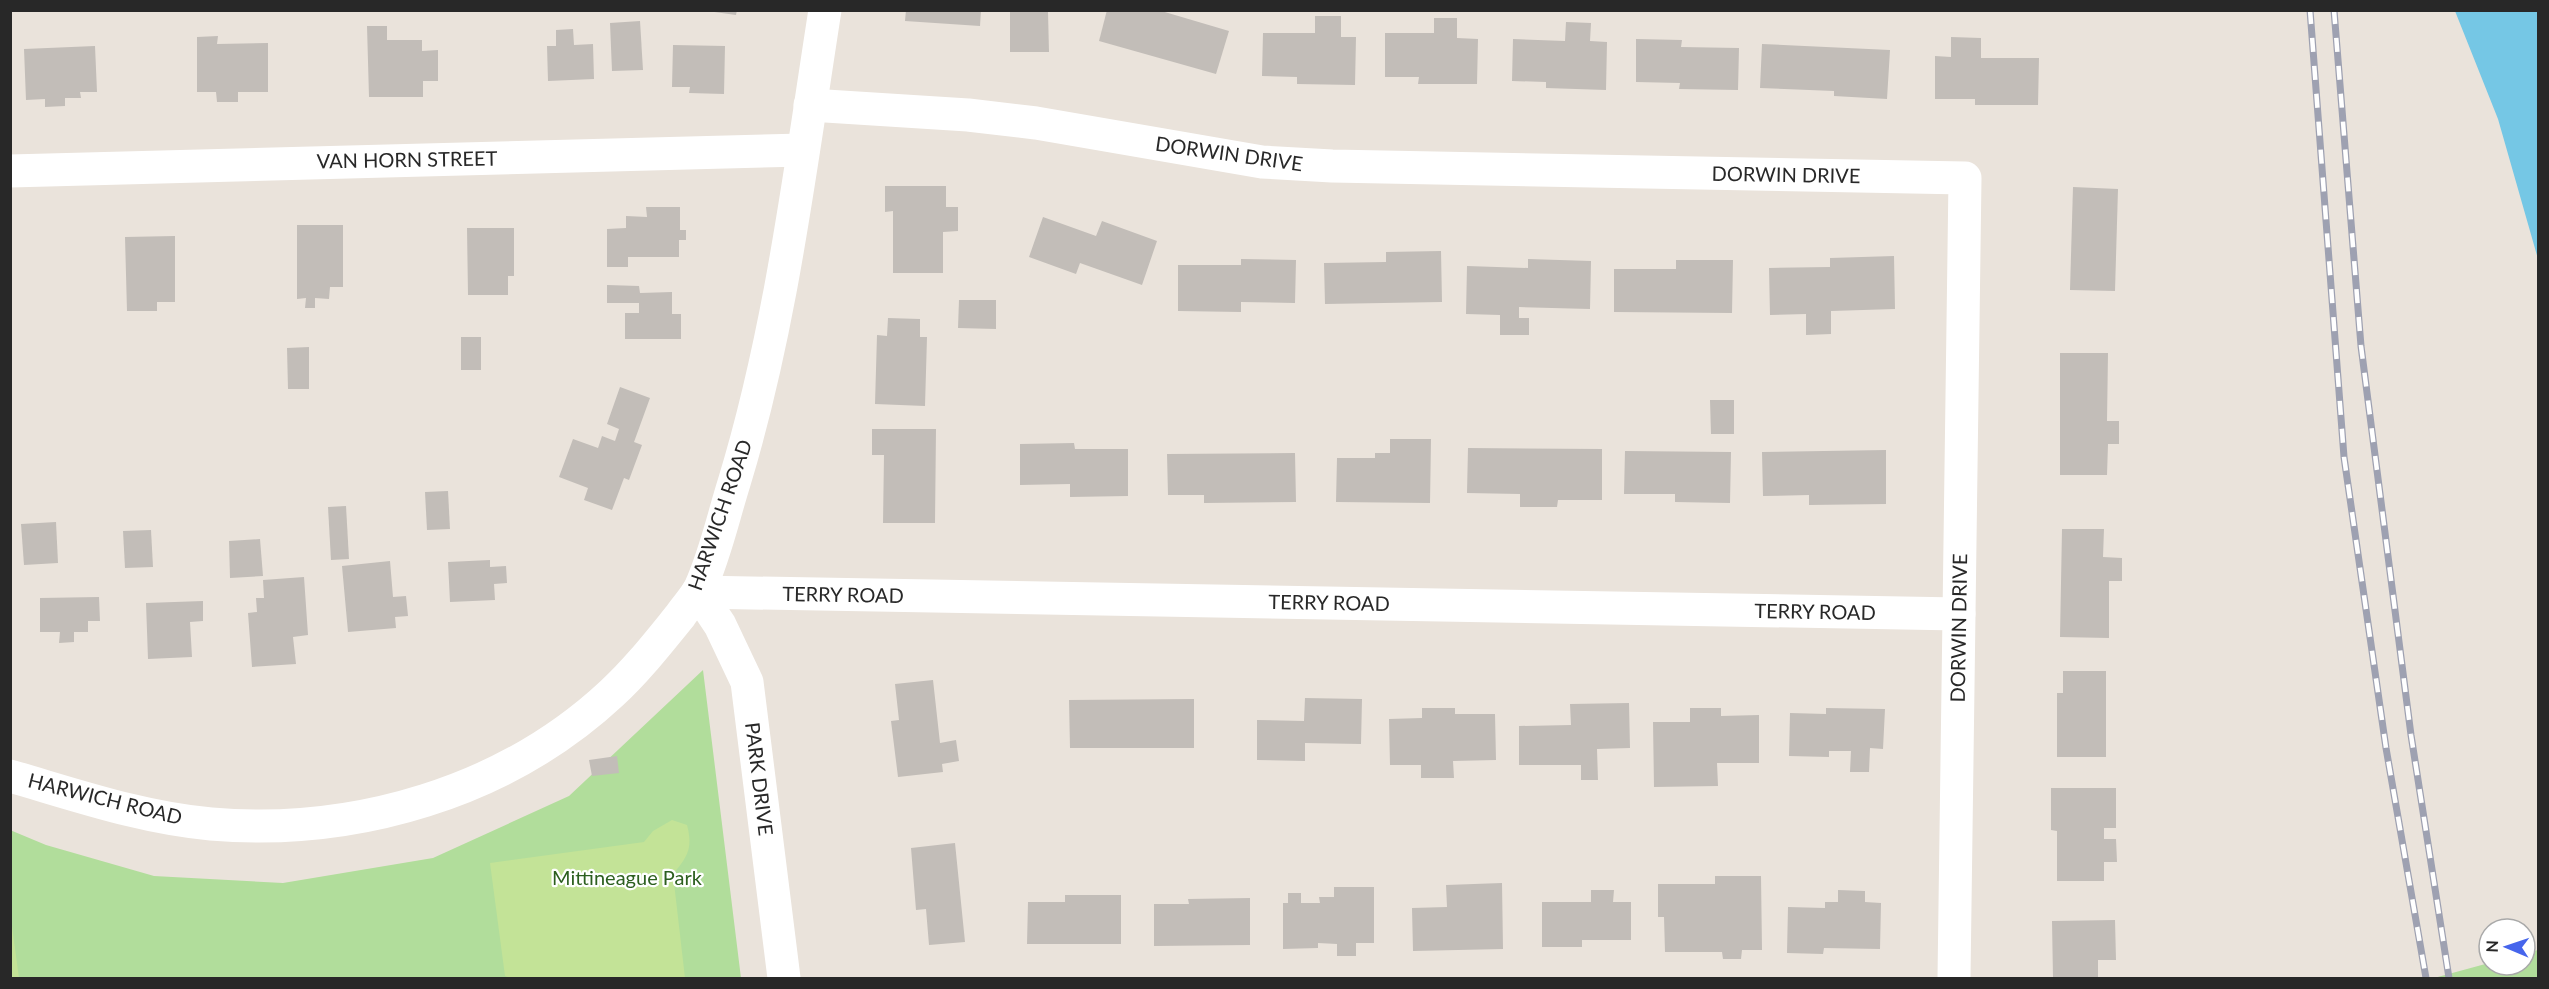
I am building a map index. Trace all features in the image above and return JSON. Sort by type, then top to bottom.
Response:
[{"type":"street","name":"HARWICH ROAD","points":[[10,776],[118,807],[210,824],[290,825],[332,822],[420,803],[496,772],[541,748],[586,717],[627,679],[698,592],[717,539],[755,410],[785,267],[825,10]]},
{"type":"street","name":"DORWIN DRIVE","points":[[810,105],[968,115],[1036,123],[1262,162],[1332,166],[1965,178],[1954,978]]},
{"type":"street","name":"VAN HORN STREET","points":[[10,171],[803,150]]},
{"type":"street","name":"TERRY ROAD","points":[[698,592],[1959,614]]},
{"type":"street","name":"PARK DRIVE","points":[[698,592],[720,625],[747,682],[784,978]]},
{"type":"green space","name":"Mittineague Park","points":[[703,670],[741,978],[11,978],[10,830],[46,845],[154,876],[283,883],[433,858],[569,796]]},
{"type":"green space","points":[[672,820],[687,825],[689,840],[686,857],[673,874],[685,978],[510,978],[505,976],[490,863],[644,842],[653,831]]},
{"type":"green space","points":[[11,919],[19,978],[11,978]]},
{"type":"green space","points":[[2537,950],[2538,978],[2434,978],[2477,966],[2477,977],[2537,977]]},
{"type":"water","points":[[2455,11],[2538,11],[2538,259],[2498,119]]},
{"type":"building","points":[[700,10],[737,10],[736,15]]},
{"type":"building","points":[[906,10],[981,10],[980,26],[905,21]]},
{"type":"building","points":[[1107,10],[1158,10],[1229,31],[1216,74],[1099,41]]},
{"type":"building","points":[[1010,12],[1048,12],[1049,52],[1010,52]]},
{"type":"building","points":[[1315,16],[1341,16],[1341,37],[1356,37],[1355,85],[1297,84],[1297,77],[1262,76],[1263,33],[1315,33]]},
{"type":"building","points":[[1434,18],[1457,18],[1457,38],[1478,39],[1477,84],[1418,84],[1419,77],[1385,77],[1385,33],[1434,33]]},
{"type":"building","points":[[640,21],[643,70],[612,71],[610,23]]},
{"type":"building","points":[[1566,22],[1591,23],[1590,41],[1607,42],[1606,90],[1546,88],[1546,82],[1512,81],[1513,39],[1565,41]]},
{"type":"building","points":[[367,26],[387,26],[387,40],[422,40],[422,51],[438,50],[438,81],[423,81],[423,97],[369,97]]},
{"type":"building","points":[[573,29],[574,45],[593,44],[594,79],[548,81],[547,46],[556,46],[556,30]]},
{"type":"building","points":[[218,36],[217,44],[268,43],[268,92],[238,92],[238,102],[217,102],[216,92],[197,92],[197,37]]},
{"type":"building","points":[[1951,37],[1981,38],[1981,58],[2039,58],[2038,105],[1975,105],[1975,99],[1935,99],[1935,56],[1951,57]]},
{"type":"building","points":[[1636,39],[1682,40],[1681,47],[1739,48],[1738,90],[1679,89],[1680,83],[1636,82]]},
{"type":"building","points":[[1762,44],[1890,50],[1887,99],[1834,96],[1834,91],[1760,88]]},
{"type":"building","points":[[673,45],[725,46],[724,94],[689,93],[690,87],[672,87]]},
{"type":"building","points":[[95,46],[97,92],[80,92],[81,98],[65,98],[65,106],[45,107],[45,99],[26,100],[24,49]]},
{"type":"building","points":[[885,186],[946,186],[946,207],[958,207],[958,231],[943,232],[943,273],[893,273],[893,211],[885,212]]},
{"type":"building","points":[[2073,187],[2118,189],[2115,291],[2070,290]]},
{"type":"building","points":[[646,207],[680,207],[680,230],[686,230],[686,240],[679,240],[679,257],[628,257],[628,267],[607,267],[607,229],[626,228],[626,216],[647,217]]},
{"type":"building","points":[[1043,217],[1096,236],[1102,221],[1157,241],[1142,285],[1080,263],[1076,274],[1029,257]]},
{"type":"building","points":[[297,225],[343,225],[343,287],[330,287],[329,299],[315,298],[315,308],[305,308],[306,298],[297,299]]},
{"type":"building","points":[[467,228],[514,228],[514,276],[508,276],[508,295],[468,295]]},
{"type":"building","points":[[175,236],[175,302],[157,302],[157,311],[127,311],[125,237]]},
{"type":"building","points":[[1441,251],[1442,302],[1325,304],[1324,263],[1386,262],[1386,252]]},
{"type":"building","points":[[1894,256],[1895,309],[1831,311],[1831,334],[1806,335],[1806,314],[1770,315],[1769,268],[1830,267],[1830,258]]},
{"type":"building","points":[[1241,259],[1296,260],[1295,303],[1241,302],[1241,312],[1178,311],[1178,265],[1241,265]]},
{"type":"building","points":[[1528,259],[1591,261],[1590,309],[1519,307],[1519,318],[1529,318],[1529,335],[1500,335],[1500,315],[1466,314],[1467,266],[1528,268]]},
{"type":"building","points":[[1676,260],[1733,260],[1732,313],[1614,312],[1614,269],[1676,269]]},
{"type":"building","points":[[607,285],[639,286],[640,293],[672,292],[672,314],[681,314],[681,339],[625,339],[625,313],[639,313],[639,303],[607,303]]},
{"type":"building","points":[[959,300],[996,300],[996,329],[958,328]]},
{"type":"building","points":[[888,318],[920,319],[920,337],[927,337],[925,406],[875,404],[877,335],[887,336]]},
{"type":"building","points":[[461,337],[481,337],[481,370],[461,370]]},
{"type":"building","points":[[309,347],[309,389],[288,389],[287,348]]},
{"type":"building","points":[[2060,353],[2108,353],[2107,421],[2119,421],[2119,444],[2108,444],[2107,475],[2060,475]]},
{"type":"building","points":[[620,387],[650,398],[634,442],[642,445],[629,480],[624,478],[612,510],[584,500],[588,488],[559,477],[573,439],[598,448],[602,436],[615,441],[619,429],[607,424]]},
{"type":"building","points":[[1710,400],[1734,400],[1734,434],[1711,434]]},
{"type":"building","points":[[872,429],[936,429],[935,523],[883,523],[884,455],[872,455]]},
{"type":"building","points":[[1390,439],[1431,439],[1430,503],[1336,502],[1337,458],[1375,458],[1375,453],[1390,453]]},
{"type":"building","points":[[1074,443],[1075,449],[1128,449],[1128,496],[1070,497],[1070,484],[1020,485],[1020,444]]},
{"type":"building","points":[[1468,448],[1602,449],[1602,500],[1558,500],[1557,507],[1520,507],[1520,494],[1467,493]]},
{"type":"building","points":[[1886,450],[1886,504],[1809,505],[1809,495],[1763,496],[1762,452]]},
{"type":"building","points":[[1625,451],[1731,452],[1730,503],[1675,502],[1675,494],[1624,494]]},
{"type":"building","points":[[1295,453],[1296,502],[1204,503],[1204,495],[1168,495],[1167,454]]},
{"type":"building","points":[[448,491],[450,529],[427,530],[425,492]]},
{"type":"building","points":[[346,506],[349,559],[331,560],[328,507]]},
{"type":"building","points":[[56,522],[58,563],[24,565],[21,524]]},
{"type":"building","points":[[2062,529],[2104,529],[2103,557],[2122,558],[2122,581],[2109,581],[2109,638],[2060,637]]},
{"type":"building","points":[[151,530],[153,567],[125,568],[123,531]]},
{"type":"building","points":[[260,539],[263,576],[230,578],[229,541]]},
{"type":"building","points":[[490,560],[490,567],[506,566],[507,583],[494,584],[495,600],[450,602],[448,562]]},
{"type":"building","points":[[390,561],[393,597],[406,596],[408,616],[395,617],[396,628],[348,632],[342,566]]},
{"type":"building","points":[[304,577],[308,635],[293,637],[296,664],[252,667],[248,613],[257,612],[256,598],[264,598],[263,580]]},
{"type":"building","points":[[99,597],[100,621],[88,621],[88,632],[74,632],[74,642],[59,643],[60,632],[40,632],[40,598]]},
{"type":"building","points":[[203,601],[203,621],[190,622],[192,657],[148,659],[146,603]]},
{"type":"building","points":[[2063,671],[2106,671],[2106,757],[2057,757],[2057,693],[2063,693]]},
{"type":"building","points":[[933,680],[940,743],[956,740],[959,761],[942,764],[943,772],[898,777],[891,721],[899,720],[895,684]]},
{"type":"building","points":[[1305,698],[1362,699],[1361,744],[1305,743],[1305,761],[1257,760],[1257,720],[1304,721]]},
{"type":"building","points":[[1194,699],[1194,748],[1070,748],[1069,700]]},
{"type":"building","points":[[1629,703],[1630,748],[1597,749],[1598,780],[1581,780],[1581,765],[1519,765],[1519,726],[1571,725],[1570,704]]},
{"type":"building","points":[[1422,708],[1455,708],[1455,714],[1495,714],[1496,760],[1453,761],[1454,778],[1421,778],[1421,765],[1390,765],[1389,719],[1422,718]]},
{"type":"building","points":[[1690,708],[1721,708],[1721,716],[1759,715],[1759,763],[1717,763],[1718,786],[1654,787],[1653,722],[1690,722]]},
{"type":"building","points":[[1826,708],[1885,709],[1883,749],[1870,748],[1869,772],[1850,772],[1851,751],[1829,751],[1829,757],[1789,756],[1790,713],[1826,714]]},
{"type":"building","points":[[617,756],[619,773],[592,776],[589,760]]},
{"type":"building","points":[[2051,788],[2116,788],[2116,828],[2104,828],[2104,839],[2116,839],[2117,862],[2104,862],[2104,881],[2057,881],[2057,831],[2051,830]]},
{"type":"building","points":[[955,843],[965,942],[929,945],[926,909],[916,910],[911,848]]},
{"type":"building","points":[[1715,876],[1761,876],[1762,950],[1742,950],[1741,959],[1723,959],[1722,952],[1665,952],[1664,917],[1658,917],[1658,884],[1715,884]]},
{"type":"building","points":[[1502,883],[1503,949],[1413,951],[1412,908],[1447,907],[1446,885]]},
{"type":"building","points":[[1334,887],[1374,887],[1374,943],[1356,943],[1356,956],[1337,956],[1337,944],[1318,943],[1318,948],[1283,949],[1283,903],[1288,903],[1288,893],[1301,893],[1301,903],[1320,903],[1319,897],[1334,897]]},
{"type":"building","points":[[1591,890],[1614,890],[1613,902],[1631,902],[1631,940],[1582,940],[1582,947],[1542,947],[1542,902],[1591,902]]},
{"type":"building","points":[[1838,890],[1865,891],[1865,902],[1881,903],[1880,949],[1824,948],[1823,954],[1787,953],[1788,907],[1825,908],[1825,902],[1838,902]]},
{"type":"building","points":[[1065,895],[1121,895],[1121,944],[1027,944],[1028,902],[1065,902]]},
{"type":"building","points":[[1250,898],[1250,945],[1154,946],[1154,904],[1189,904],[1188,899]]},
{"type":"building","points":[[2115,920],[2116,960],[2098,960],[2098,978],[2053,978],[2052,921]]},
{"type":"railway","points":[[2310,10],[2344,457],[2386,748],[2426,978]]},
{"type":"railway","points":[[2334,10],[2361,346],[2411,735],[2449,978]]}]
